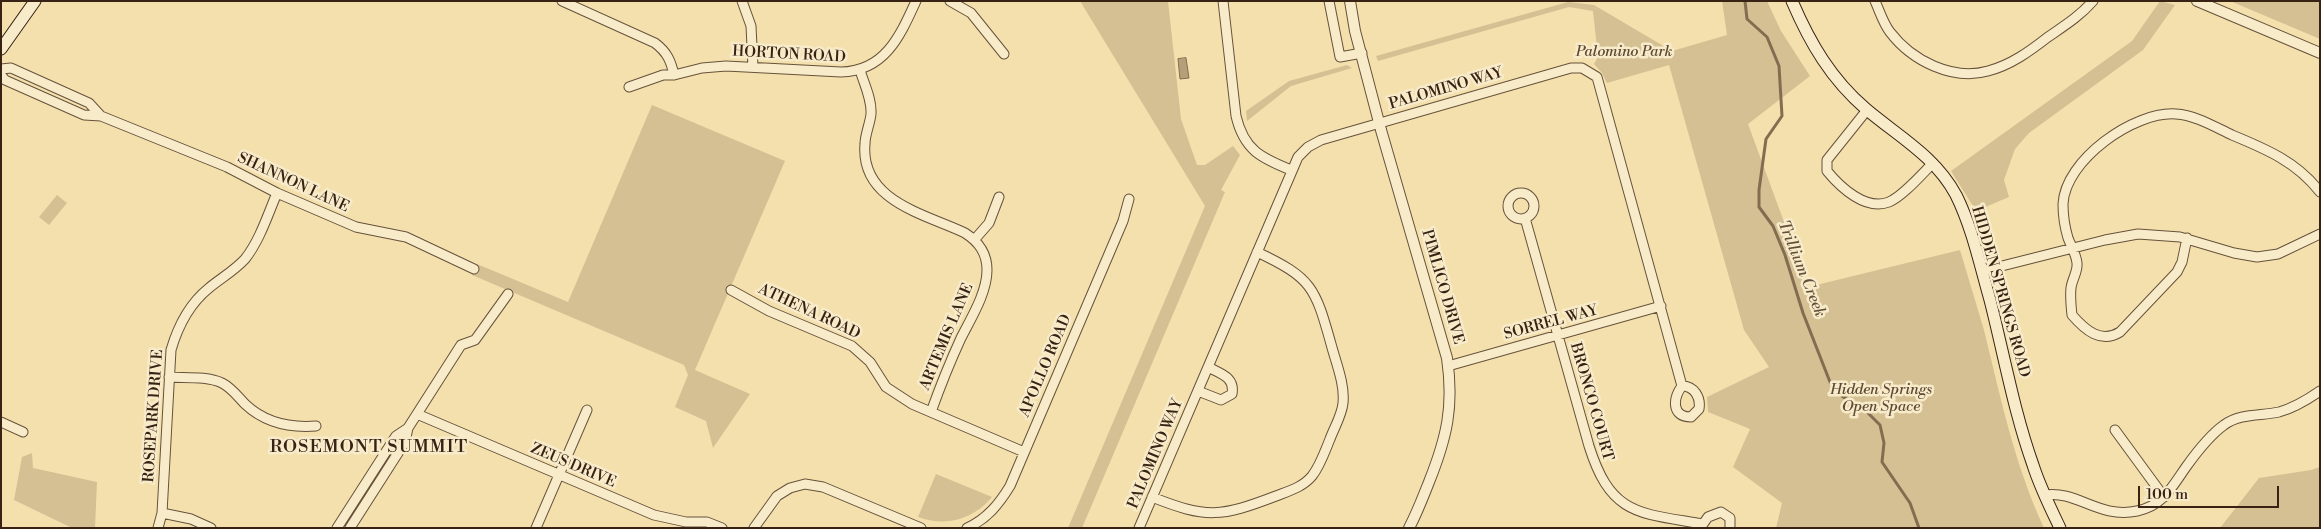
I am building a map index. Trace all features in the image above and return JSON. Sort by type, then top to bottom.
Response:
[{"type":"main road","points":[[1,49],[35,1]]},
{"type":"main road","name":"HIDDEN SPRINGS ROAD","points":[[1792,1],[1817,53],[1840,83],[1867,110],[1910,142],[1933,163],[1947,181],[1961,206],[1982,271],[2025,441],[2045,495],[2060,528]]},
{"type":"street","points":[[562,1],[655,43],[669,57],[674,75]]},
{"type":"street","points":[[742,1],[751,26],[753,67]]},
{"type":"street","name":"HORTON ROAD","points":[[629,87],[663,75],[674,75],[702,68],[726,66],[841,72],[860,70],[880,60],[895,44],[916,1]]},
{"type":"street","points":[[950,1],[971,14],[1004,54]]},
{"type":"street","points":[[1223,1],[1236,116],[1240,132],[1256,153],[1291,170]]},
{"type":"street","points":[[1329,1],[1340,57],[1362,53]]},
{"type":"street","name":"PIMLICO DRIVE","points":[[1350,1],[1355,31],[1379,122],[1448,366],[1451,403],[1447,433],[1409,528]]},
{"type":"street","points":[[1875,1],[1889,31],[1914,56],[1957,73],[1974,74],[2009,64],[2068,24],[2093,1]]},
{"type":"street","points":[[2197,1],[2320,53]]},
{"type":"street","name":"SHANNON LANE","points":[[1,69],[11,68],[89,103],[102,116]]},
{"type":"street","name":"PALOMINO WAY","points":[[1139,528],[1298,157],[1308,147],[1321,140],[1571,68],[1588,71],[1597,77],[1682,386]]},
{"type":"street","points":[[860,70],[870,103],[871,114],[864,146],[866,162],[877,185],[896,203],[975,239],[989,223],[999,197]]},
{"type":"street","name":"SHANNON LANE","points":[[1,75],[5,80],[84,115],[102,116],[227,167],[277,192],[356,227],[406,237],[474,269]]},
{"type":"street","points":[[1867,110],[1827,160],[1827,172],[1844,188],[1859,199],[1872,203],[1891,201],[1933,163]]},
{"type":"street","points":[[2187,238],[2182,262],[2174,277],[2120,332],[2106,338],[2093,334],[2072,315],[2071,288],[2077,269],[2077,260],[2068,236],[2063,205],[2069,180],[2086,158],[2120,130],[2137,120],[2155,115],[2186,116],[2272,152],[2295,166],[2320,192]]},
{"type":"street","name":"ROSEPARK DRIVE","points":[[158,528],[162,513],[171,350],[182,321],[196,300],[207,289],[235,270],[246,257],[277,192]]},
{"type":"street","name":"APOLLO ROAD","points":[[967,528],[996,507],[1010,486],[1123,221],[1129,199]]},
{"type":"street","name":"BRONCO COURT","points":[[1525,218],[1594,464],[1600,479],[1618,499],[1641,512],[1704,526],[1708,517],[1721,512],[1730,518],[1730,528]]},
{"type":"street","points":[[1982,271],[2072,248],[2138,234],[2187,238],[2234,253],[2257,257],[2278,254],[2320,234]]},
{"type":"street","name":"ARTEMIS LANE","points":[[931,412],[945,373],[985,283],[986,260],[982,249],[975,239]]},
{"type":"street","points":[[1152,497],[1180,509],[1207,514],[1239,509],[1304,484],[1312,476],[1321,458],[1340,413],[1343,398],[1341,380],[1322,314],[1316,296],[1295,272],[1257,252]]},
{"type":"street","name":"ATHENA ROAD","points":[[731,290],[769,311],[852,346],[870,362],[886,387],[912,404],[1024,452]]},
{"type":"street","points":[[350,528],[405,442],[408,428],[462,346],[475,340],[508,294]]},
{"type":"street","name":"SORREL WAY","points":[[1448,366],[1661,306]]},
{"type":"street","name":"PALOMINO WAY","points":[[1198,391],[1221,400],[1232,394],[1233,386],[1230,380],[1208,367]]},
{"type":"street","points":[[169,377],[216,381],[229,387],[246,405],[266,419],[291,426],[316,426]]},
{"type":"street","points":[[2045,495],[2056,494],[2100,510],[2128,512],[2151,506],[2164,498],[2173,489],[2186,468],[2223,425],[2235,418],[2265,414],[2292,407],[2320,391]]},
{"type":"street","points":[[536,528],[587,410]]},
{"type":"street","name":"ZEUS DRIVE","points":[[417,414],[654,515],[686,522],[707,522],[722,528]]},
{"type":"street","points":[[1,422],[23,432]]},
{"type":"street","points":[[337,528],[396,436],[408,428]]},
{"type":"street","points":[[2115,430],[2164,498]]},
{"type":"street","points":[[754,528],[777,496],[790,488],[806,484],[823,487],[921,528]]},
{"type":"street","points":[[162,513],[191,519],[211,528]]},
{"type":"green space","points":[[1080,1],[1168,1],[1181,119],[1197,165],[1205,165],[1233,146],[1240,155],[1221,190],[1225,192],[1082,528],[1068,528],[1205,206]]},
{"type":"green space","name":"Hidden Springs Open Space","points":[[1722,1],[1767,1],[1781,31],[1810,76],[1748,124],[1808,287],[1960,250],[1984,330],[2016,455],[2044,528],[1776,528],[1782,503],[1733,467],[1750,429],[1708,412],[1707,397],[1769,367],[1744,330],[1669,65],[1607,83],[1602,73],[1594,64],[1598,57],[1593,11],[1569,7],[1378,61],[1376,56],[1568,2],[1594,5],[1672,51],[1727,35]]},
{"type":"green space","points":[[2160,1],[2175,5],[2143,50],[2029,133],[2015,149],[2004,180],[2009,197],[1976,211],[1951,171],[2132,41]]},
{"type":"green space","points":[[2230,1],[2320,1],[2320,39]]},
{"type":"green space","points":[[1347,65],[1352,68],[1291,86],[1247,121],[1246,111],[1289,81]]},
{"type":"green space","points":[[652,105],[785,161],[695,370],[750,394],[713,448],[706,421],[675,407],[688,375],[684,365],[472,275],[477,264],[568,302]]},
{"type":"green space","points":[[57,195],[67,203],[49,225],[39,217]]},
{"type":"green space","points":[[32,453],[33,468],[97,482],[95,528],[72,528],[14,500],[22,457]]},
{"type":"green space","points":[[2320,467],[2320,528],[2220,528],[2259,478]]},
{"type":"green space","points":[[936,474],[992,497],[976,511],[958,519],[938,521],[918,517]]},
{"type":"shaded area","points":[[1186,58],[1189,78],[1180,79],[1178,59]]},
{"type":"waterway","name":"Trillium Creek","points":[[1745,1],[1747,19],[1767,37],[1779,66],[1782,116],[1766,139],[1759,190],[1759,207],[1773,226],[1785,255],[1803,313],[1830,382],[1843,397],[1862,407],[1880,425],[1884,443],[1882,462],[1910,503],[1919,528]]},
{"type":"district","name":"ROSEMONT SUMMIT","points":[[369,448]]},
{"type":"park label","name":"Palomino Park","points":[[1624,52]]}]
